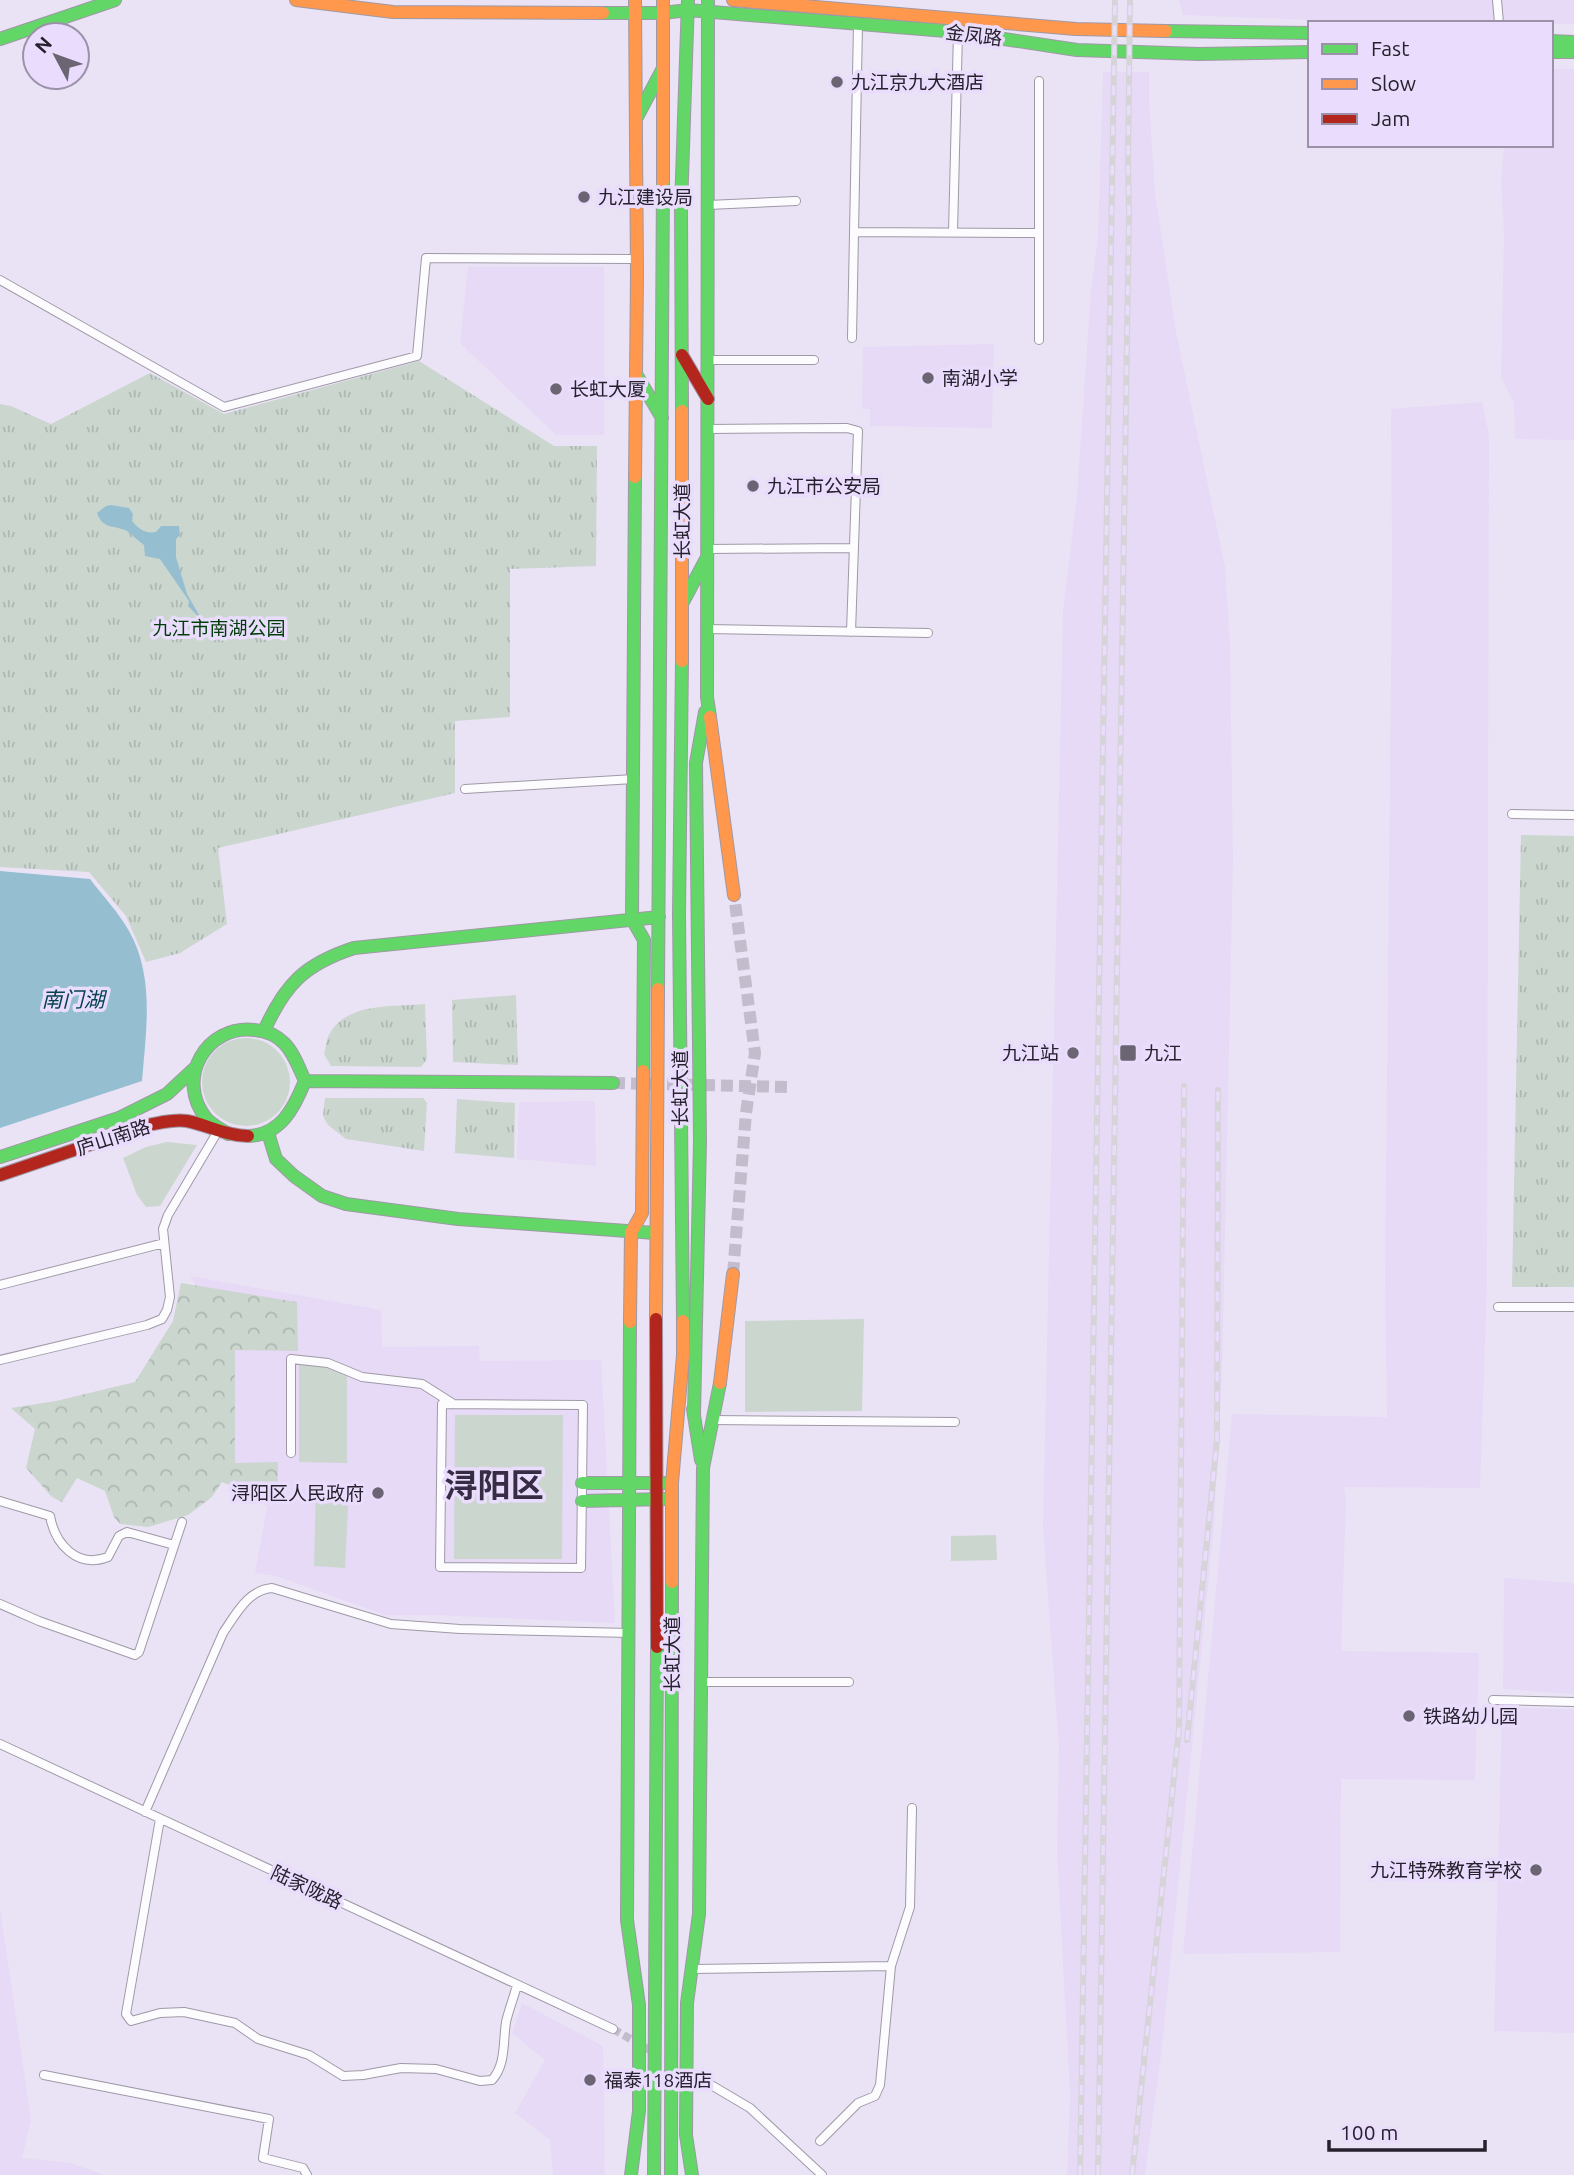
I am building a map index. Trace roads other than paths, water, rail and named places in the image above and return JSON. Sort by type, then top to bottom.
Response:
[{"type":"main road","points":[[0,39],[115,0]]},
{"type":"main road","name":"金凤路","points":[[296,0],[394,12],[663,7],[686,3],[858,24],[958,32],[1077,50],[1199,54],[1308,52]]},
{"type":"main road","name":"金凤路","points":[[733,0],[1076,29],[1308,33]]},
{"type":"main road","name":"长虹大道","points":[[671,2175],[672,1483],[683,1355],[679,942],[683,602],[681,207],[686,3]]},
{"type":"main road","points":[[631,2175],[639,2111],[639,2006],[627,1920],[631,1233],[642,1213],[643,954],[643,940],[632,919],[636,373],[635,6]]},
{"type":"main road","points":[[708,6],[707,697],[734,895]]},
{"type":"main road","name":"长虹大道","points":[[654,2175],[658,1499],[655,1233],[663,7]]},
{"type":"main road","points":[[1553,41],[1574,42]]},
{"type":"main road","points":[[1553,52],[1574,52]]},
{"type":"main road","points":[[635,122],[662,70]]},
{"type":"main road","points":[[682,355],[708,399]]},
{"type":"main road","points":[[636,373],[662,419]]},
{"type":"main road","points":[[683,602],[707,553]]},
{"type":"main road","points":[[694,1415],[700,1140],[696,762],[707,697]]},
{"type":"main road","points":[[264,1031],[275,1003],[298,975],[327,957],[354,948],[659,917]]},
{"type":"main road","points":[[239,1029],[264,1031],[282,1041],[296,1059],[305,1081],[291,1115],[277,1128],[268,1133],[247,1137],[223,1132],[207,1120],[196,1101],[193,1089],[195,1068],[200,1056],[218,1037],[239,1029]]},
{"type":"main road","name":"庐山南路","points":[[0,1157],[119,1118],[167,1094],[195,1068]]},
{"type":"main road","points":[[305,1081],[613,1083]]},
{"type":"main road","name":"庐山南路","points":[[0,1175],[147,1125],[184,1121],[223,1132]]},
{"type":"main road","points":[[268,1133],[276,1159],[294,1176],[322,1196],[346,1203],[458,1219],[655,1233]]},
{"type":"main road","points":[[692,2175],[686,2135],[687,2003],[699,1914],[703,1468],[719,1389],[733,1274]]},
{"type":"main road","points":[[683,1355],[703,1468]]},
{"type":"main road","points":[[582,1483],[672,1483]]},
{"type":"main road","points":[[582,1500],[672,1499]]},
{"type":"street","points":[[1497,0],[1499,21]]},
{"type":"street","points":[[852,338],[858,24]]},
{"type":"street","points":[[953,232],[958,32]]},
{"type":"street","points":[[1039,340],[1040,81]]},
{"type":"street","points":[[708,205],[796,201]]},
{"type":"street","points":[[855,232],[1039,233]]},
{"type":"street","points":[[0,280],[223,407],[417,356],[426,258],[636,259]]},
{"type":"street","points":[[708,360],[814,360]]},
{"type":"street","points":[[708,429],[847,428],[858,431],[851,632]]},
{"type":"street","points":[[707,553],[854,548]]},
{"type":"street","points":[[707,629],[928,633]]},
{"type":"street","points":[[465,789],[634,779]]},
{"type":"street","points":[[1512,814],[1574,815]]},
{"type":"street","points":[[0,1360],[30,1355],[148,1325],[162,1319],[170,1297],[163,1229],[168,1215],[223,1132]]},
{"type":"street","points":[[0,1285],[164,1242]]},
{"type":"street","points":[[1498,1307],[1574,1307]]},
{"type":"street","points":[[291,1453],[292,1359],[328,1363],[362,1377],[422,1384],[454,1405]]},
{"type":"street","points":[[442,1404],[583,1405],[582,1483],[581,1567],[440,1567],[442,1404]]},
{"type":"street","points":[[712,1420],[955,1422]]},
{"type":"street","points":[[0,1501],[50,1516],[58,1542],[67,1551],[88,1560],[108,1557],[119,1536],[127,1532],[174,1545]]},
{"type":"street","points":[[0,1604],[39,1621],[135,1655],[139,1652],[182,1522]]},
{"type":"street","points":[[145,1812],[223,1633],[238,1611],[259,1589],[272,1588],[391,1625],[630,1633]]},
{"type":"street","points":[[701,1682],[849,1682]]},
{"type":"street","points":[[1493,1700],[1574,1702]]},
{"type":"street","name":"陆家陇路","points":[[0,1744],[613,2029]]},
{"type":"street","points":[[820,2141],[858,2103],[874,2096],[880,2085],[891,1966],[909,1907],[912,1808]]},
{"type":"street","points":[[160,1819],[126,2014],[131,2021],[160,2013],[184,2011],[234,2023],[258,2039],[309,2055],[343,2076],[401,2068],[436,2069],[480,2081],[492,2080],[498,2074],[506,2020],[517,1984]]},
{"type":"street","points":[[692,1969],[891,1966]]},
{"type":"street","points":[[44,2075],[269,2119],[263,2158],[303,2168],[307,2175]]},
{"type":"street","points":[[706,2082],[750,2108],[822,2175]]},
{"type":"water","points":[[111,505],[129,508],[133,514],[132,521],[145,532],[156,532],[161,526],[179,526],[176,557],[187,594],[202,620],[188,606],[189,601],[160,559],[145,556],[144,545],[130,533],[102,522],[97,513]]},
{"type":"water","name":"南门湖","points":[[0,871],[90,879],[129,931],[143,967],[147,1004],[142,1081],[0,1128]]},
{"type":"tunnel","points":[[733,1274],[746,1113],[755,1053],[734,895]]},
{"type":"tunnel","points":[[613,1083],[787,1087]]},
{"type":"tunnel","points":[[613,2029],[655,2053]]},
{"type":"tunnel","points":[[684,2070],[706,2082]]},
{"type":"railway","points":[[1080,2175],[1115,0]]},
{"type":"railway","points":[[1098,2175],[1129,214],[1130,0]]},
{"type":"railway","points":[[1132,2175],[1179,1729],[1184,1086]]},
{"type":"railway","points":[[1187,1740],[1217,1440],[1218,1090]]},
{"type":"place","name":"九江京九大酒店","points":[[837,82]]},
{"type":"place","name":"九江建设局","points":[[584,197]]},
{"type":"place","name":"南湖小学","points":[[928,378]]},
{"type":"place","name":"长虹大厦","points":[[556,389]]},
{"type":"place","name":"九江市公安局","points":[[753,486]]},
{"type":"place","name":"九江站","points":[[1073,1053]]},
{"type":"place","name":"九江","points":[[1128,1053]]},
{"type":"place","name":"浔阳区人民政府","points":[[378,1493]]},
{"type":"place","name":"铁路幼儿园","points":[[1409,1716]]},
{"type":"place","name":"九江特殊教育学校","points":[[1536,1870]]},
{"type":"place","name":"福泰118酒店","points":[[590,2080]]},
{"type":"district","name":"浔阳区","points":[[494,1484]]},
{"type":"park label","name":"九江市南湖公园","points":[[219,628]]}]
